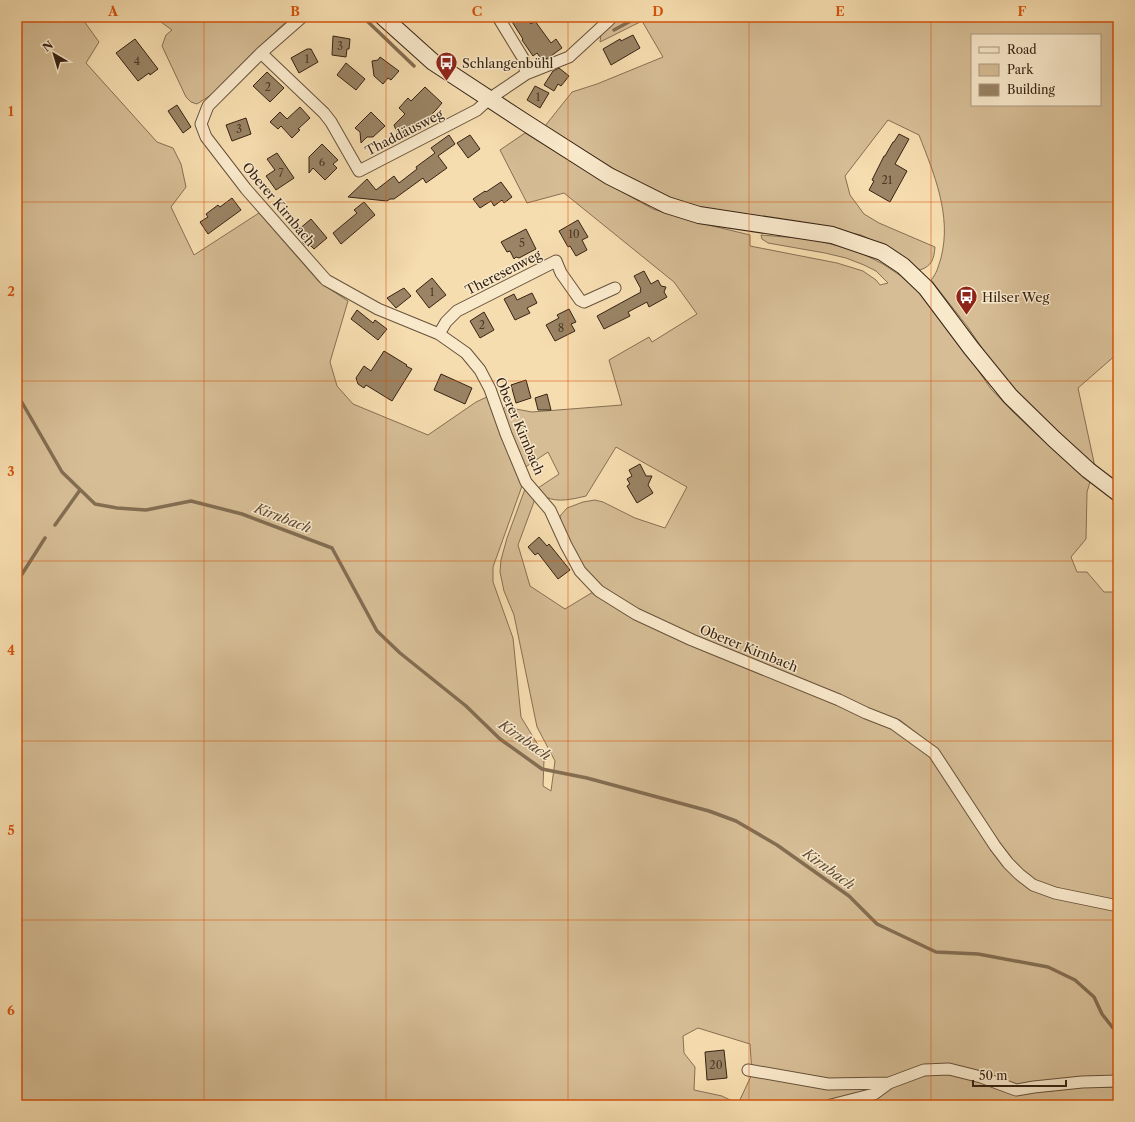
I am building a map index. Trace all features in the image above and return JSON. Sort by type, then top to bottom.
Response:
[{"type":"main road","points":[[382,17],[433,62],[489,99],[609,176],[667,205],[699,215],[832,235],[882,252],[903,266],[926,288],[971,348],[1010,396],[1088,470],[1118,493]]},
{"type":"street","name":"Oberer Kirnbach","points":[[302,17],[261,53],[208,106],[201,124],[206,137],[246,189],[326,280],[378,309],[439,334],[466,353],[480,370],[490,389],[506,434],[526,482],[550,510],[566,545],[580,570],[599,591],[636,614],[692,640],[894,724],[934,753],[995,846],[1019,874],[1034,885],[1055,893],[1118,906]]},
{"type":"street","points":[[498,17],[523,58],[526,74]]},
{"type":"street","points":[[489,99],[526,74],[569,57],[612,17]]},
{"type":"street","name":"Thaddäusweg","points":[[261,53],[324,113],[331,122],[359,171],[476,110],[489,99]]},
{"type":"street","name":"Theresenweg","points":[[439,334],[446,322],[457,312],[556,261],[561,273],[580,300],[584,302],[615,288]]},
{"type":"street","points":[[831,1105],[874,1094],[889,1083],[924,1070],[949,1069],[1016,1090],[1082,1082],[1118,1081]]},
{"type":"street","points":[[748,1070],[828,1084],[889,1083]]},
{"type":"green space","points":[[17,17],[81,17],[99,42],[86,63],[157,142],[173,148],[181,164],[186,187],[171,207],[194,255],[259,213],[319,282],[348,301],[330,362],[337,386],[353,404],[428,435],[476,402],[489,396],[522,486],[493,567],[493,582],[513,638],[521,717],[538,745],[544,760],[543,786],[551,791],[555,761],[537,727],[514,615],[504,591],[500,572],[501,560],[507,538],[525,489],[528,490],[535,499],[518,545],[530,586],[565,609],[593,592],[886,724],[923,748],[1025,882],[1118,909],[1118,1080],[1050,1091],[1085,1087],[1118,1087],[1118,1105],[17,1105]],"holes":[[[698,1028],[750,1044],[752,1074],[738,1104],[722,1096],[694,1090],[695,1067],[684,1053],[683,1036]]]},
{"type":"green space","points":[[154,17],[291,17],[256,50],[217,91],[197,104],[191,102],[186,97],[162,46],[166,35],[172,30]]},
{"type":"green space","points":[[621,17],[1118,17],[1118,353],[1078,388],[1095,467],[1016,391],[991,361],[967,326],[931,280],[936,272],[941,258],[944,242],[943,210],[940,195],[919,135],[888,120],[845,176],[850,195],[864,214],[879,223],[935,247],[932,262],[920,270],[895,251],[861,235],[798,222],[700,208],[672,198],[616,170],[545,126],[572,92],[597,84],[663,57],[642,21],[600,42],[601,34],[614,21]]},
{"type":"green space","points":[[525,133],[604,182],[653,209],[692,221],[750,235],[750,246],[837,263],[863,271],[876,280],[880,285],[888,283],[876,271],[864,265],[846,258],[825,253],[768,243],[762,239],[761,235],[810,239],[859,252],[883,264],[901,276],[919,292],[960,344],[991,389],[1034,432],[1090,482],[1087,492],[1086,539],[1071,557],[1077,572],[1087,572],[1104,592],[1118,592],[1118,903],[1056,890],[1030,878],[1011,860],[993,839],[944,759],[927,741],[900,720],[877,713],[641,614],[601,588],[601,585],[581,565],[564,534],[560,516],[567,508],[583,502],[595,500],[603,502],[635,518],[665,528],[687,487],[616,447],[586,496],[561,500],[546,497],[535,490],[559,474],[548,452],[524,468],[502,411],[505,407],[532,412],[622,405],[609,360],[649,337],[652,342],[697,314],[674,282],[564,193],[527,203],[500,150]]},
{"type":"building","points":[[509,17],[527,17],[531,24],[535,21],[551,43],[556,39],[562,48],[548,58],[542,60],[537,53],[533,56]]},
{"type":"building","points":[[633,35],[640,48],[611,65],[603,49],[620,39],[621,41]]},
{"type":"building","points":[[333,36],[350,39],[346,57],[332,55]]},
{"type":"building","points":[[135,39],[158,69],[150,75],[149,73],[138,81],[116,53]]},
{"type":"building","points":[[307,49],[311,49],[318,62],[299,73],[291,58]]},
{"type":"building","points":[[380,57],[399,71],[391,80],[388,78],[383,84],[374,76],[372,61],[378,60]]},
{"type":"building","points":[[346,63],[365,79],[356,90],[337,75]]},
{"type":"building","points":[[559,68],[569,76],[561,86],[558,84],[554,91],[544,85],[553,71]]},
{"type":"building","points":[[267,72],[284,88],[270,102],[253,86]]},
{"type":"building","points":[[535,86],[549,93],[540,108],[527,100]]},
{"type":"building","points":[[425,87],[442,103],[412,132],[405,136],[403,133],[398,135],[394,125],[405,114],[399,108],[408,98],[411,101]]},
{"type":"building","points":[[177,105],[191,127],[183,133],[168,111]]},
{"type":"building","points":[[300,107],[310,118],[298,129],[300,130],[292,138],[281,126],[278,129],[270,122],[280,112],[287,119]]},
{"type":"building","points":[[371,112],[385,126],[373,137],[367,137],[361,143],[360,132],[355,128]]},
{"type":"building","points":[[246,118],[251,134],[232,141],[226,125]]},
{"type":"building","points":[[899,134],[909,139],[895,164],[907,171],[890,202],[869,190],[874,181],[872,180],[884,156]]},
{"type":"building","points":[[449,135],[455,144],[438,156],[447,168],[426,183],[423,178],[394,199],[387,201],[348,197],[367,179],[376,190],[394,176],[399,183],[417,169],[416,167],[435,153],[431,148]]},
{"type":"building","points":[[470,135],[480,149],[468,158],[457,143]]},
{"type":"building","points":[[322,144],[338,160],[333,164],[337,168],[325,180],[313,168],[309,173],[309,157]]},
{"type":"building","points":[[277,153],[294,178],[276,190],[266,176],[275,170],[267,159]]},
{"type":"building","points":[[501,182],[512,197],[504,203],[502,200],[494,206],[491,201],[480,208],[473,199]]},
{"type":"building","points":[[232,198],[241,210],[208,234],[200,222],[208,217],[206,214],[218,205],[220,207]]},
{"type":"building","points":[[364,202],[375,215],[341,244],[333,233],[357,213],[354,210]]},
{"type":"building","points":[[311,219],[327,238],[314,249],[303,243],[303,237],[298,230]]},
{"type":"building","points":[[578,220],[588,237],[582,240],[587,250],[576,256],[570,246],[568,247],[559,231]]},
{"type":"building","points":[[526,229],[536,249],[514,259],[510,251],[507,252],[501,242]]},
{"type":"building","points":[[644,271],[651,284],[658,280],[661,286],[666,287],[664,292],[667,297],[649,307],[647,302],[628,312],[630,316],[604,329],[597,316],[641,292],[641,289],[634,276]]},
{"type":"building","points":[[432,278],[446,295],[429,308],[416,291]]},
{"type":"building","points":[[404,288],[411,296],[396,308],[387,298]]},
{"type":"building","points":[[532,293],[537,303],[527,308],[530,313],[515,320],[504,299],[514,294],[517,300]]},
{"type":"building","points":[[569,309],[576,322],[571,324],[575,331],[555,341],[546,325],[559,318],[557,315]]},
{"type":"building","points":[[357,310],[373,323],[375,320],[387,329],[378,340],[351,319]]},
{"type":"building","points":[[484,312],[494,330],[480,338],[470,321]]},
{"type":"building","points":[[384,351],[412,369],[392,401],[366,385],[364,388],[358,384],[356,378],[364,366],[371,371]]},
{"type":"building","points":[[441,374],[472,388],[465,404],[434,390]]},
{"type":"building","points":[[526,380],[531,398],[516,403],[511,385]]},
{"type":"building","points":[[547,394],[551,410],[538,410],[535,398]]},
{"type":"building","points":[[640,464],[646,476],[652,476],[648,485],[653,493],[637,503],[627,486],[630,484],[627,479],[632,476],[629,470]]},
{"type":"building","points":[[539,537],[547,546],[549,544],[570,570],[558,579],[538,553],[535,555],[528,547]]},
{"type":"building","points":[[724,1050],[727,1078],[707,1080],[705,1052]]},
{"type":"waterway","points":[[363,17],[414,66]]},
{"type":"waterway","points":[[614,30],[638,17]]},
{"type":"waterway","name":"Kirnbach","points":[[17,396],[62,472],[95,504],[117,508],[146,510],[191,501],[242,514],[332,548],[377,631],[400,653],[466,706],[500,739],[542,769],[587,778],[709,811],[736,821],[777,845],[849,896],[877,924],[936,952],[978,954],[1048,967],[1075,980],[1094,997],[1102,1014],[1113,1028],[1118,1030]]},
{"type":"waterway","points":[[55,525],[80,490]]},
{"type":"waterway","points":[[17,582],[45,538]]},
{"type":"place","name":"Schlangenbühl","points":[[447,82]]},
{"type":"place","name":"Hilser Weg","points":[[967,316]]}]
